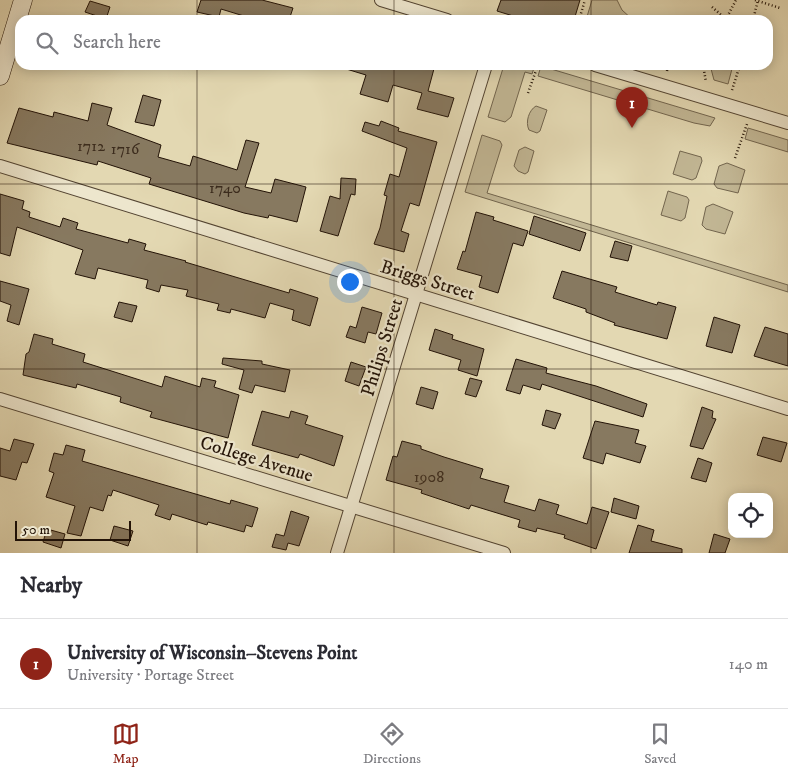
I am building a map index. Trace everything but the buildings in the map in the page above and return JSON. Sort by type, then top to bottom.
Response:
[{"type":"main road","points":[[18,15],[22,0]]},
{"type":"main road","points":[[0,76],[15,24]]},
{"type":"street","points":[[381,0],[430,15]]},
{"type":"street","name":"Philips Street","points":[[337,553],[484,70]]},
{"type":"street","points":[[612,70],[788,123]]},
{"type":"street","name":"Briggs Street","points":[[0,166],[788,408]]},
{"type":"street","name":"College Avenue","points":[[0,400],[504,553]]},
{"type":"path","points":[[580,15],[585,0]]},
{"type":"path","points":[[728,15],[736,0]]},
{"type":"path","points":[[754,15],[757,0],[780,8]]},
{"type":"path","points":[[712,8],[721,15]]},
{"type":"path","points":[[528,94],[536,70]]},
{"type":"path","points":[[704,70],[706,82]]},
{"type":"path","points":[[732,90],[738,70]]},
{"type":"path","points":[[735,158],[746,124]]},
{"type":"shaded area","points":[[592,0],[617,0],[622,10],[628,15],[588,15]]},
{"type":"shaded area","points":[[502,70],[533,70],[532,74],[525,72],[511,117],[505,122],[488,117]]},
{"type":"shaded area","points":[[540,70],[554,70],[715,118],[710,126],[694,123],[538,76]]},
{"type":"shaded area","points":[[711,70],[732,70],[728,84],[714,80]]},
{"type":"shaded area","points":[[536,106],[547,110],[540,131],[537,133],[529,130],[527,123],[530,113]]},
{"type":"shaded area","points":[[748,128],[788,140],[788,152],[745,139]]},
{"type":"shaded area","points":[[482,135],[500,141],[502,145],[487,193],[788,285],[788,292],[465,192]]},
{"type":"shaded area","points":[[525,147],[534,151],[528,172],[525,174],[518,171],[514,166],[519,150]]},
{"type":"shaded area","points":[[680,151],[701,157],[702,161],[696,178],[692,180],[673,174]]},
{"type":"shaded area","points":[[727,163],[745,170],[738,193],[717,188],[714,184],[719,166]]},
{"type":"shaded area","points":[[668,191],[687,197],[689,200],[685,218],[681,221],[661,215]]},
{"type":"shaded area","points":[[713,204],[733,212],[725,234],[706,229],[702,225],[706,207]]},
{"type":"place","name":"University of Wisconsin–Stevens Point","points":[[632,128]]}]
